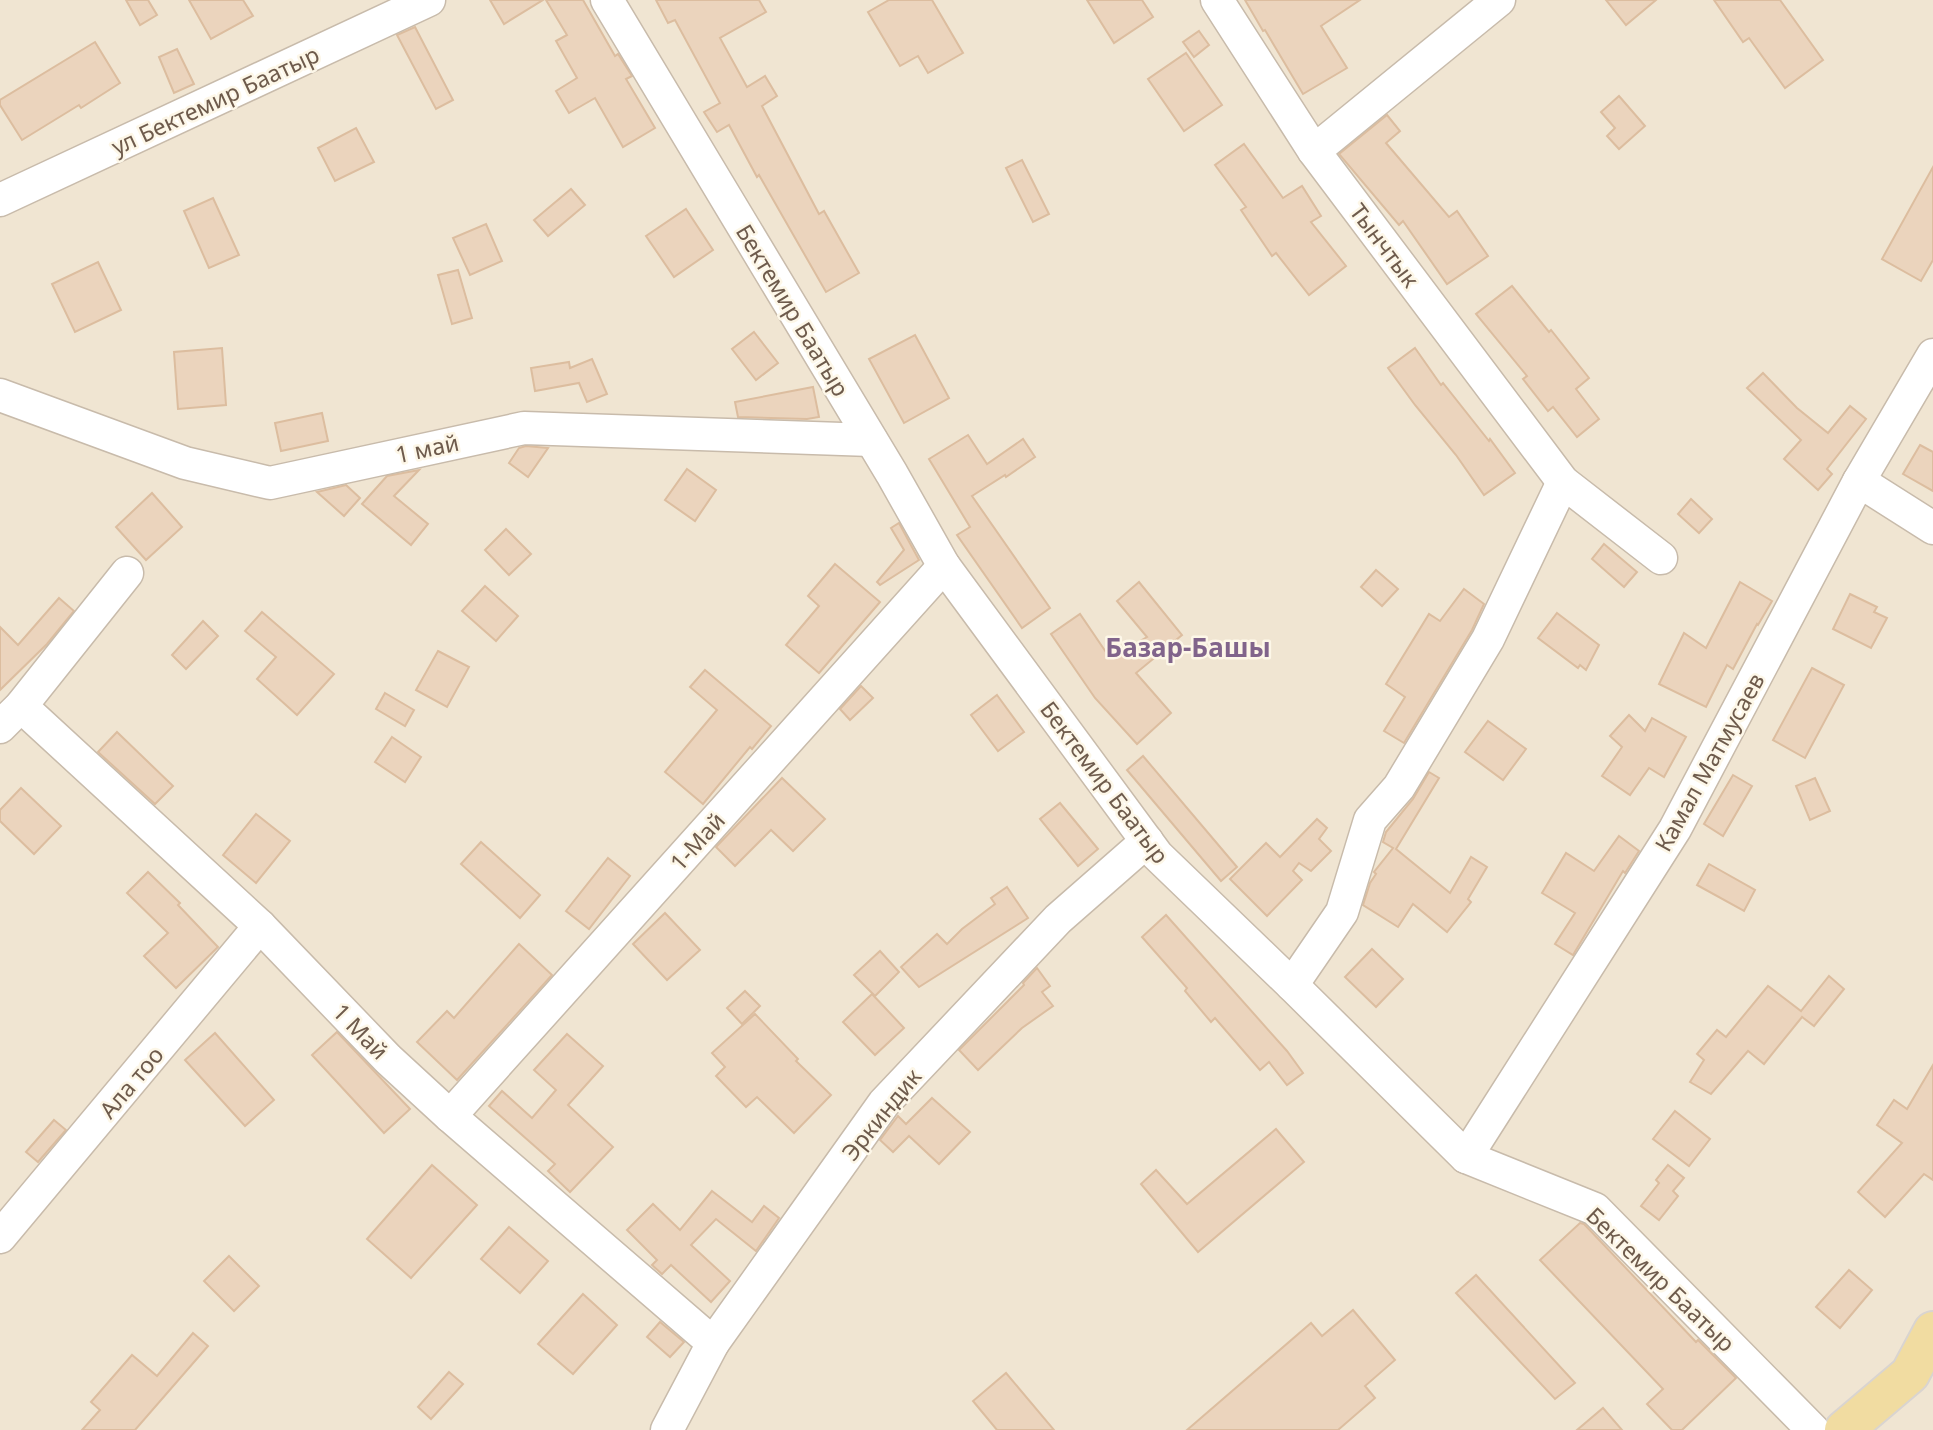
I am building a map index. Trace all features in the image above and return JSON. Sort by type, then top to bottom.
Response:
[{"type":"main road","points":[[1844,1430],[1910,1374],[1933,1331]]},
{"type":"street","name":"ул Бектемир Баатыр","points":[[0,200],[429,0]]},
{"type":"street","name":"Бектемир Баатыр","points":[[607,0],[944,566],[1157,855],[1466,1157],[1595,1209],[1813,1430]]},
{"type":"street","name":"Тынчтык","points":[[1217,0],[1314,151],[1563,482],[1661,558]]},
{"type":"street","points":[[1314,151],[1499,0]]},
{"type":"street","name":"Камал Матмусаев","points":[[1466,1157],[1675,829],[1860,481],[1933,355]]},
{"type":"street","name":"1 май","points":[[0,395],[185,463],[270,483],[524,428],[871,440]]},
{"type":"street","points":[[1860,481],[1933,528]]},
{"type":"street","points":[[1292,985],[1342,912],[1370,820],[1399,787],[1488,639],[1563,482]]},
{"type":"street","name":"1-Май","points":[[450,1116],[944,566]]},
{"type":"street","points":[[11,716],[127,573]]},
{"type":"street","name":"1 Май","points":[[11,716],[260,926],[388,1059],[450,1116],[713,1343]]},
{"type":"street","name":"Эркиндик","points":[[667,1430],[713,1343],[884,1103],[1058,919],[1147,841]]},
{"type":"street","name":"Ала тоо","points":[[0,1237],[260,926]]},
{"type":"shaded area","points":[[0,0],[1933,0],[1933,1430],[0,1430]]},
{"type":"building","points":[[126,0],[148,0],[157,15],[140,25]]},
{"type":"building","points":[[189,0],[243,0],[253,16],[211,39]]},
{"type":"building","points":[[490,0],[543,0],[504,24]]},
{"type":"building","points":[[546,0],[583,0],[615,56],[618,54],[632,76],[626,79],[655,128],[623,147],[595,98],[569,113],[556,91],[577,78],[556,41],[567,35]]},
{"type":"building","points":[[656,0],[759,0],[766,12],[720,38],[747,87],[765,76],[777,96],[762,106],[819,214],[824,211],[859,273],[826,292],[729,125],[717,132],[704,112],[720,103],[675,20],[668,23]]},
{"type":"building","points":[[889,0],[932,0],[963,53],[928,73],[918,56],[900,66],[868,12]]},
{"type":"building","points":[[1087,0],[1142,0],[1153,17],[1114,43]]},
{"type":"building","points":[[1245,0],[1360,0],[1321,26],[1347,68],[1303,94]]},
{"type":"building","points":[[1606,0],[1656,0],[1626,25]]},
{"type":"building","points":[[1714,0],[1780,0],[1823,60],[1785,88],[1749,38],[1743,42]]},
{"type":"building","points":[[415,27],[453,100],[436,109],[397,35]]},
{"type":"building","points":[[1199,31],[1209,45],[1194,57],[1183,42]]},
{"type":"building","points":[[95,42],[120,83],[22,140],[0,105],[0,100]]},
{"type":"building","points":[[177,49],[194,84],[174,93],[159,57]]},
{"type":"building","points":[[1186,53],[1222,105],[1184,131],[1148,79]]},
{"type":"building","points":[[1619,96],[1645,126],[1619,149],[1607,136],[1615,128],[1601,112]]},
{"type":"building","points":[[1387,115],[1400,131],[1386,143],[1449,217],[1457,211],[1488,256],[1447,284],[1403,221],[1399,225],[1339,154]]},
{"type":"building","points":[[356,128],[374,162],[335,181],[318,148]]},
{"type":"building","points":[[1244,144],[1283,198],[1302,186],[1321,216],[1311,222],[1346,266],[1309,295],[1276,253],[1272,256],[1241,210],[1246,207],[1215,165]]},
{"type":"building","points":[[1022,160],[1049,214],[1033,222],[1006,168]]},
{"type":"building","points":[[1933,167],[1933,260],[1921,281],[1882,259]]},
{"type":"building","points":[[571,189],[585,205],[548,236],[534,220]]},
{"type":"building","points":[[213,198],[239,255],[209,268],[184,211]]},
{"type":"building","points":[[686,209],[713,250],[674,277],[646,236]]},
{"type":"building","points":[[486,224],[502,261],[470,275],[453,238]]},
{"type":"building","points":[[98,262],[121,310],[75,332],[52,284]]},
{"type":"building","points":[[458,270],[472,318],[452,324],[438,275]]},
{"type":"building","points":[[1512,286],[1589,378],[1576,389],[1599,419],[1577,437],[1553,407],[1548,411],[1523,379],[1527,376],[1476,314]]},
{"type":"building","points":[[754,332],[778,363],[756,380],[732,349]]},
{"type":"building","points":[[915,335],[949,398],[904,423],[869,359]]},
{"type":"building","points":[[222,348],[226,405],[178,409],[174,352]]},
{"type":"building","points":[[1415,348],[1441,385],[1443,383],[1515,473],[1484,495],[1388,368]]},
{"type":"building","points":[[592,359],[607,394],[587,402],[579,383],[535,391],[531,368],[569,362],[570,368]]},
{"type":"building","points":[[1763,373],[1797,408],[1828,433],[1850,406],[1866,419],[1827,469],[1832,474],[1818,490],[1784,459],[1801,440],[1747,388]]},
{"type":"building","points":[[813,387],[819,417],[738,417],[735,402]]},
{"type":"building","points":[[322,413],[328,441],[281,451],[275,423]]},
{"type":"building","points":[[968,435],[987,464],[1023,439],[1035,457],[972,496],[1050,608],[1022,628],[957,535],[970,527],[929,459]]},
{"type":"building","points":[[1920,445],[1933,452],[1933,491],[1903,474]]},
{"type":"building","points":[[519,448],[548,448],[528,477],[509,463]]},
{"type":"building","points":[[687,469],[716,490],[695,521],[665,500]]},
{"type":"building","points":[[419,470],[394,496],[428,524],[411,545],[362,504],[387,476]]},
{"type":"building","points":[[346,485],[360,498],[344,516],[317,492]]},
{"type":"building","points":[[152,493],[182,527],[146,560],[116,527]]},
{"type":"building","points":[[1691,499],[1712,519],[1699,533],[1678,514]]},
{"type":"building","points":[[899,523],[919,560],[880,585],[877,582],[904,550],[891,528]]},
{"type":"building","points":[[506,529],[531,554],[509,575],[485,550]]},
{"type":"building","points":[[1604,544],[1637,572],[1624,587],[1592,559]]},
{"type":"building","points":[[835,564],[880,602],[819,673],[786,645],[819,606],[808,596]]},
{"type":"building","points":[[1376,570],[1398,589],[1382,606],[1361,587]]},
{"type":"building","points":[[1139,582],[1182,635],[1136,673],[1171,713],[1137,744],[1095,698],[1051,634],[1080,614],[1110,658],[1147,637],[1117,601]]},
{"type":"building","points":[[1740,582],[1772,601],[1733,669],[1727,665],[1706,707],[1659,684],[1684,633],[1706,648]]},
{"type":"building","points":[[485,586],[518,616],[496,641],[462,611]]},
{"type":"building","points":[[1464,589],[1484,604],[1472,630],[1404,743],[1384,731],[1405,697],[1386,684],[1429,614],[1440,621]]},
{"type":"building","points":[[1850,594],[1877,607],[1874,612],[1887,618],[1871,648],[1833,629]]},
{"type":"building","points":[[59,598],[74,611],[47,644],[0,690],[0,627],[18,645]]},
{"type":"building","points":[[262,612],[334,674],[297,715],[257,679],[276,657],[245,631]]},
{"type":"building","points":[[1557,613],[1599,645],[1586,670],[1580,665],[1578,668],[1538,638]]},
{"type":"building","points":[[203,621],[218,636],[186,669],[172,655]]},
{"type":"building","points":[[438,651],[469,667],[447,707],[416,690]]},
{"type":"building","points":[[1812,668],[1844,685],[1805,758],[1773,740]]},
{"type":"building","points":[[705,670],[771,726],[703,804],[665,772],[717,710],[690,687]]},
{"type":"building","points":[[861,686],[873,698],[850,720],[840,709]]},
{"type":"building","points":[[385,693],[414,710],[405,726],[376,709]]},
{"type":"building","points":[[997,695],[1024,732],[998,751],[971,715]]},
{"type":"building","points":[[1629,715],[1645,731],[1652,718],[1686,737],[1664,777],[1649,768],[1630,795],[1602,776],[1622,747],[1610,736]]},
{"type":"building","points":[[1488,721],[1526,749],[1503,780],[1465,752]]},
{"type":"building","points":[[117,732],[173,786],[155,804],[98,752]]},
{"type":"building","points":[[392,737],[421,757],[405,782],[375,762]]},
{"type":"building","points":[[1143,756],[1237,867],[1221,881],[1127,770]]},
{"type":"building","points":[[1429,772],[1439,778],[1396,849],[1450,893],[1471,857],[1487,867],[1468,899],[1471,902],[1447,932],[1413,904],[1398,927],[1363,905],[1376,874],[1374,872],[1393,848],[1383,842],[1386,832],[1413,799]]},
{"type":"building","points":[[1733,775],[1752,786],[1723,836],[1704,824]]},
{"type":"building","points":[[782,778],[825,819],[793,851],[771,830],[735,866],[716,847]]},
{"type":"building","points":[[1815,778],[1830,811],[1810,820],[1796,786]]},
{"type":"building","points":[[21,788],[61,826],[34,854],[0,821],[0,810]]},
{"type":"building","points":[[1060,803],[1098,849],[1078,866],[1040,819]]},
{"type":"building","points":[[256,814],[290,841],[256,883],[223,855]]},
{"type":"building","points":[[1317,819],[1327,828],[1319,839],[1331,851],[1311,871],[1299,863],[1293,871],[1302,880],[1267,916],[1230,879],[1266,843],[1280,857]]},
{"type":"building","points":[[1619,836],[1639,851],[1625,873],[1623,871],[1573,955],[1555,944],[1575,913],[1542,893],[1566,853],[1594,871]]},
{"type":"building","points":[[481,842],[540,895],[520,918],[461,864]]},
{"type":"building","points":[[608,858],[630,876],[589,929],[566,911]]},
{"type":"building","points":[[1709,864],[1755,890],[1744,911],[1697,885]]},
{"type":"building","points":[[148,872],[180,903],[178,905],[218,947],[176,988],[144,956],[168,933],[127,893]]},
{"type":"building","points":[[1007,887],[1028,918],[919,987],[901,967],[937,934],[947,944],[995,904],[991,898]]},
{"type":"building","points":[[665,913],[700,950],[667,980],[633,944]]},
{"type":"building","points":[[1166,915],[1287,1051],[1303,1073],[1287,1085],[1269,1062],[1260,1070],[1215,1018],[1211,1022],[1185,991],[1187,988],[1142,937]]},
{"type":"building","points":[[519,944],[552,975],[457,1080],[417,1042],[447,1011],[454,1018]]},
{"type":"building","points":[[1372,949],[1403,979],[1376,1007],[1345,977]]},
{"type":"building","points":[[880,951],[899,972],[875,996],[854,975]]},
{"type":"building","points":[[1037,968],[1050,986],[1042,992],[1053,1006],[1022,1028],[978,1070],[959,1050],[1024,985]]},
{"type":"building","points":[[1829,976],[1844,989],[1814,1026],[1802,1017],[1764,1064],[1748,1051],[1711,1094],[1690,1082],[1704,1060],[1697,1054],[1717,1030],[1726,1037],[1768,986],[1801,1011]]},
{"type":"building","points":[[745,991],[760,1006],[742,1024],[727,1008]]},
{"type":"building","points":[[872,994],[904,1028],[875,1055],[843,1022]]},
{"type":"building","points":[[755,1014],[798,1059],[796,1061],[831,1095],[794,1133],[757,1097],[746,1107],[716,1076],[725,1067],[712,1053]]},
{"type":"building","points":[[337,1032],[410,1109],[384,1133],[312,1055]]},
{"type":"building","points":[[215,1033],[274,1100],[245,1126],[185,1060]]},
{"type":"building","points":[[567,1034],[603,1066],[568,1105],[613,1147],[570,1192],[548,1171],[555,1164],[489,1106],[502,1091],[532,1118],[556,1090],[534,1070]]},
{"type":"building","points":[[1933,1065],[1933,1180],[1924,1174],[1885,1217],[1858,1192],[1902,1143],[1877,1125],[1894,1100],[1907,1109]]},
{"type":"building","points":[[932,1098],[970,1132],[939,1164],[909,1136],[893,1152],[880,1140],[898,1116],[906,1124]]},
{"type":"building","points":[[1675,1111],[1710,1139],[1689,1166],[1653,1139]]},
{"type":"building","points":[[54,1120],[66,1130],[38,1162],[26,1152]]},
{"type":"building","points":[[1276,1129],[1304,1162],[1198,1252],[1141,1184],[1156,1170],[1187,1204]]},
{"type":"building","points":[[432,1165],[477,1205],[411,1278],[367,1239]]},
{"type":"building","points":[[1668,1165],[1684,1178],[1673,1191],[1678,1196],[1659,1220],[1641,1206],[1659,1183],[1656,1180]]},
{"type":"building","points":[[712,1191],[752,1222],[764,1206],[779,1218],[756,1251],[716,1219],[691,1245],[730,1281],[711,1302],[671,1265],[662,1274],[652,1265],[657,1260],[627,1230],[653,1204],[680,1230]]},
{"type":"building","points":[[1580,1223],[1584,1224],[1696,1342],[1698,1340],[1736,1378],[1682,1430],[1672,1430],[1647,1404],[1663,1389],[1540,1260]]},
{"type":"building","points":[[509,1227],[548,1261],[520,1293],[481,1259]]},
{"type":"building","points":[[229,1256],[259,1286],[234,1311],[204,1281]]},
{"type":"building","points":[[1849,1270],[1872,1290],[1840,1328],[1816,1307]]},
{"type":"building","points":[[1476,1275],[1575,1383],[1555,1399],[1456,1293]]},
{"type":"building","points":[[583,1294],[617,1325],[573,1374],[538,1344]]},
{"type":"building","points":[[1353,1310],[1395,1360],[1365,1386],[1375,1398],[1338,1430],[1187,1430],[1311,1323],[1322,1336]]},
{"type":"building","points":[[660,1322],[684,1342],[670,1357],[647,1337]]},
{"type":"building","points":[[193,1333],[208,1346],[135,1430],[82,1430],[100,1410],[91,1402],[132,1355],[157,1376]]},
{"type":"building","points":[[449,1372],[463,1384],[431,1419],[418,1407]]},
{"type":"building","points":[[1006,1373],[1054,1430],[997,1430],[973,1401]]},
{"type":"building","points":[[1603,1408],[1622,1430],[1577,1430]]},
{"type":"district","name":"Базар-Башы","points":[[1188,647]]}]
